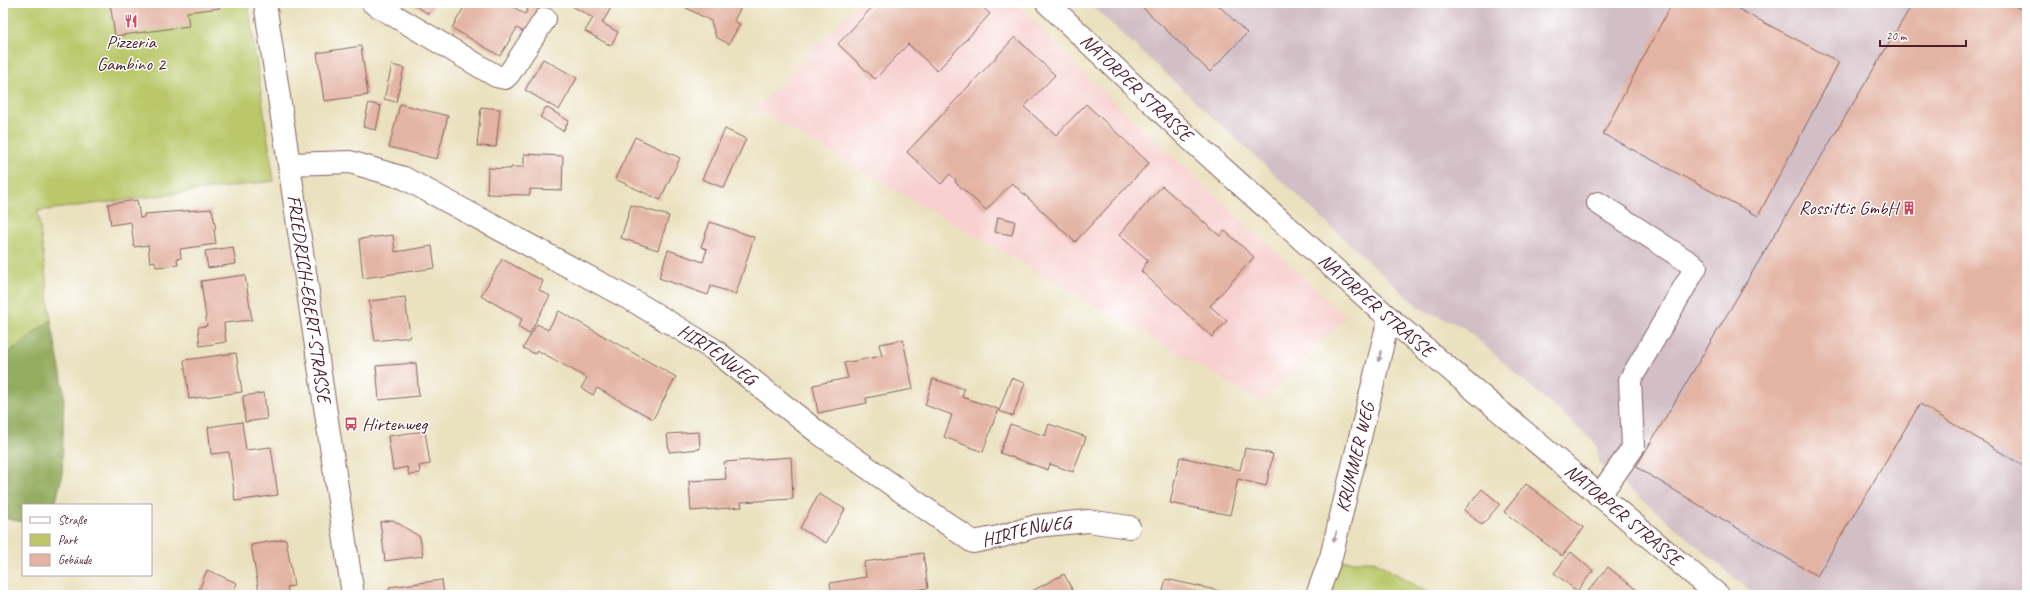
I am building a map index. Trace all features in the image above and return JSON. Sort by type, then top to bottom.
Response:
[{"type":"street","name":"FRIEDRICH-EBERT-STRASSE","points":[[265,3],[290,164],[352,595]]},
{"type":"street","points":[[373,3],[496,76],[505,78],[545,19]]},
{"type":"street","name":"NATORPER STRASSE","points":[[1047,3],[1190,139],[1389,318],[1718,595]]},
{"type":"street","name":"HIRTENWEG","points":[[290,164],[350,162],[404,178],[637,303],[713,349],[820,434],[973,542],[999,537],[1036,526],[1088,520],[1129,528]]},
{"type":"street","points":[[1598,203],[1696,267],[1630,380],[1633,448],[1599,496]]},
{"type":"street","name":"KRUMMER WEG","points":[[1317,595],[1331,557],[1389,318]]},
{"type":"shaded area","points":[[858,3],[1017,3],[1078,68],[1346,317],[1262,402],[756,109]]},
{"type":"shaded area","points":[[1089,3],[2027,3],[2027,595],[1755,595],[1600,464],[1596,444],[1463,327],[1419,308]]},
{"type":"green space","points":[[3,3],[248,3],[274,181],[38,211],[51,320],[3,357]]},
{"type":"green space","points":[[51,320],[64,391],[62,476],[55,504],[22,504],[22,522],[3,518],[3,357]]},
{"type":"green space","points":[[1341,561],[1374,561],[1432,595],[1325,595]]},
{"type":"building","points":[[110,3],[219,3],[220,8],[187,12],[189,26],[115,36]]},
{"type":"building","points":[[410,3],[436,3],[429,14]]},
{"type":"building","points":[[458,3],[507,3],[525,14],[531,3],[541,3],[545,5],[527,34],[517,28],[500,56],[452,28],[464,7]]},
{"type":"building","points":[[567,3],[614,3],[602,23],[618,32],[611,46],[585,31],[593,18]]},
{"type":"building","points":[[677,3],[743,3],[734,21],[740,24],[729,44],[716,37],[711,21]]},
{"type":"building","points":[[876,3],[978,3],[990,14],[937,71],[908,44],[875,79],[838,44]]},
{"type":"building","points":[[1138,3],[1216,3],[1247,33],[1210,72]]},
{"type":"building","points":[[1672,3],[1727,3],[1839,62],[1758,216],[1603,134]]},
{"type":"building","name":"Rossittis GmbH","points":[[1913,3],[2010,3],[2027,13],[2027,468],[1920,404],[1817,576],[1636,467]]},
{"type":"building","points":[[1015,37],[1055,75],[1024,107],[1056,135],[1086,104],[1149,163],[1075,242],[1012,183],[986,210],[955,182],[956,180],[950,174],[941,184],[907,152]]},
{"type":"building","points":[[361,46],[368,95],[324,101],[317,53]]},
{"type":"building","points":[[543,59],[577,78],[559,110],[525,90]]},
{"type":"building","points":[[392,65],[404,68],[396,102],[384,99]]},
{"type":"building","points":[[369,103],[381,106],[376,130],[363,127]]},
{"type":"building","points":[[400,104],[448,116],[437,159],[389,147]]},
{"type":"building","points":[[481,107],[500,109],[496,147],[477,146]]},
{"type":"building","points":[[546,107],[569,121],[563,131],[540,117]]},
{"type":"building","points":[[725,129],[746,139],[724,188],[702,179]]},
{"type":"building","points":[[635,137],[680,158],[660,200],[615,179]]},
{"type":"building","points":[[524,154],[563,156],[562,190],[530,189],[530,195],[487,194],[488,168],[511,169],[511,167],[524,167]]},
{"type":"building","points":[[1162,186],[1220,236],[1225,231],[1254,257],[1210,306],[1227,321],[1212,337],[1141,271],[1148,260],[1119,235]]},
{"type":"building","points":[[137,200],[140,218],[144,217],[144,214],[212,209],[216,229],[214,229],[216,244],[180,249],[181,258],[177,259],[178,265],[156,267],[155,261],[150,262],[148,245],[134,247],[131,222],[111,225],[108,204]]},
{"type":"building","points":[[631,205],[669,216],[658,250],[621,238]]},
{"type":"building","points":[[998,217],[1015,221],[1012,235],[995,232]]},
{"type":"building","points":[[710,222],[754,237],[736,294],[711,286],[708,295],[659,278],[668,250],[703,262],[707,249],[701,247]]},
{"type":"building","points":[[393,235],[395,252],[432,246],[435,268],[363,278],[359,239]]},
{"type":"building","points":[[233,247],[236,264],[208,268],[205,251]]},
{"type":"building","points":[[502,259],[543,281],[539,290],[550,296],[529,334],[518,327],[522,319],[481,296]]},
{"type":"building","points":[[245,275],[252,320],[224,323],[226,342],[200,346],[198,327],[207,326],[201,281]]},
{"type":"building","points":[[405,297],[410,337],[375,341],[369,301]]},
{"type":"building","points":[[559,311],[676,377],[653,419],[597,388],[593,395],[581,388],[587,378],[537,350],[535,354],[523,348],[537,324],[548,330]]},
{"type":"building","points":[[903,340],[913,389],[866,398],[867,403],[818,413],[813,385],[848,378],[844,363],[882,356],[879,344]]},
{"type":"building","points":[[236,353],[242,392],[189,399],[184,360]]},
{"type":"building","points":[[416,363],[419,396],[379,400],[376,366]]},
{"type":"building","points":[[1011,378],[1025,383],[1013,416],[999,411]]},
{"type":"building","points":[[933,379],[964,389],[962,397],[998,409],[983,452],[944,437],[952,415],[925,405]]},
{"type":"building","points":[[264,393],[267,419],[245,422],[243,396]]},
{"type":"building","points":[[242,422],[246,450],[271,447],[278,495],[235,501],[229,452],[211,454],[208,427]]},
{"type":"building","points":[[1010,424],[1045,436],[1049,424],[1086,437],[1073,472],[1050,464],[1048,470],[1000,453]]},
{"type":"building","points":[[425,431],[430,464],[419,466],[420,473],[409,475],[407,467],[393,470],[388,436]]},
{"type":"building","points":[[699,432],[700,449],[669,452],[667,434]]},
{"type":"building","points":[[1245,448],[1273,454],[1266,486],[1238,479],[1230,515],[1170,503],[1180,457],[1240,470]]},
{"type":"building","points":[[791,457],[793,499],[741,502],[742,507],[691,511],[689,481],[726,479],[724,462]]},
{"type":"building","points":[[1526,484],[1584,528],[1562,556],[1504,512]]},
{"type":"building","points":[[1482,489],[1500,504],[1482,525],[1464,510]]},
{"type":"building","points":[[819,494],[845,509],[826,543],[800,528]]},
{"type":"building","points":[[393,520],[420,537],[423,556],[385,561],[380,522]]},
{"type":"building","points":[[286,539],[294,586],[287,587],[289,595],[265,595],[264,592],[259,592],[251,545]]},
{"type":"building","points":[[1571,552],[1593,571],[1577,591],[1554,573]]},
{"type":"building","points":[[923,553],[928,588],[885,595],[832,595],[830,583],[866,577],[864,562]]},
{"type":"building","points":[[1608,567],[1639,592],[1637,595],[1585,595]]},
{"type":"building","points":[[207,570],[237,583],[232,595],[197,595]]},
{"type":"building","points":[[1064,574],[1075,595],[1034,595],[1032,591]]},
{"type":"building","points":[[1166,579],[1220,591],[1220,595],[1162,595]]},
{"type":"building","points":[[442,580],[444,595],[390,595],[389,587]]},
{"type":"place","name":"Pizzeria Gambino 2","points":[[131,21]]},
{"type":"place","name":"Rossittis GmbH","points":[[1909,208]]},
{"type":"place","name":"Hirtenweg","points":[[351,424]]}]
